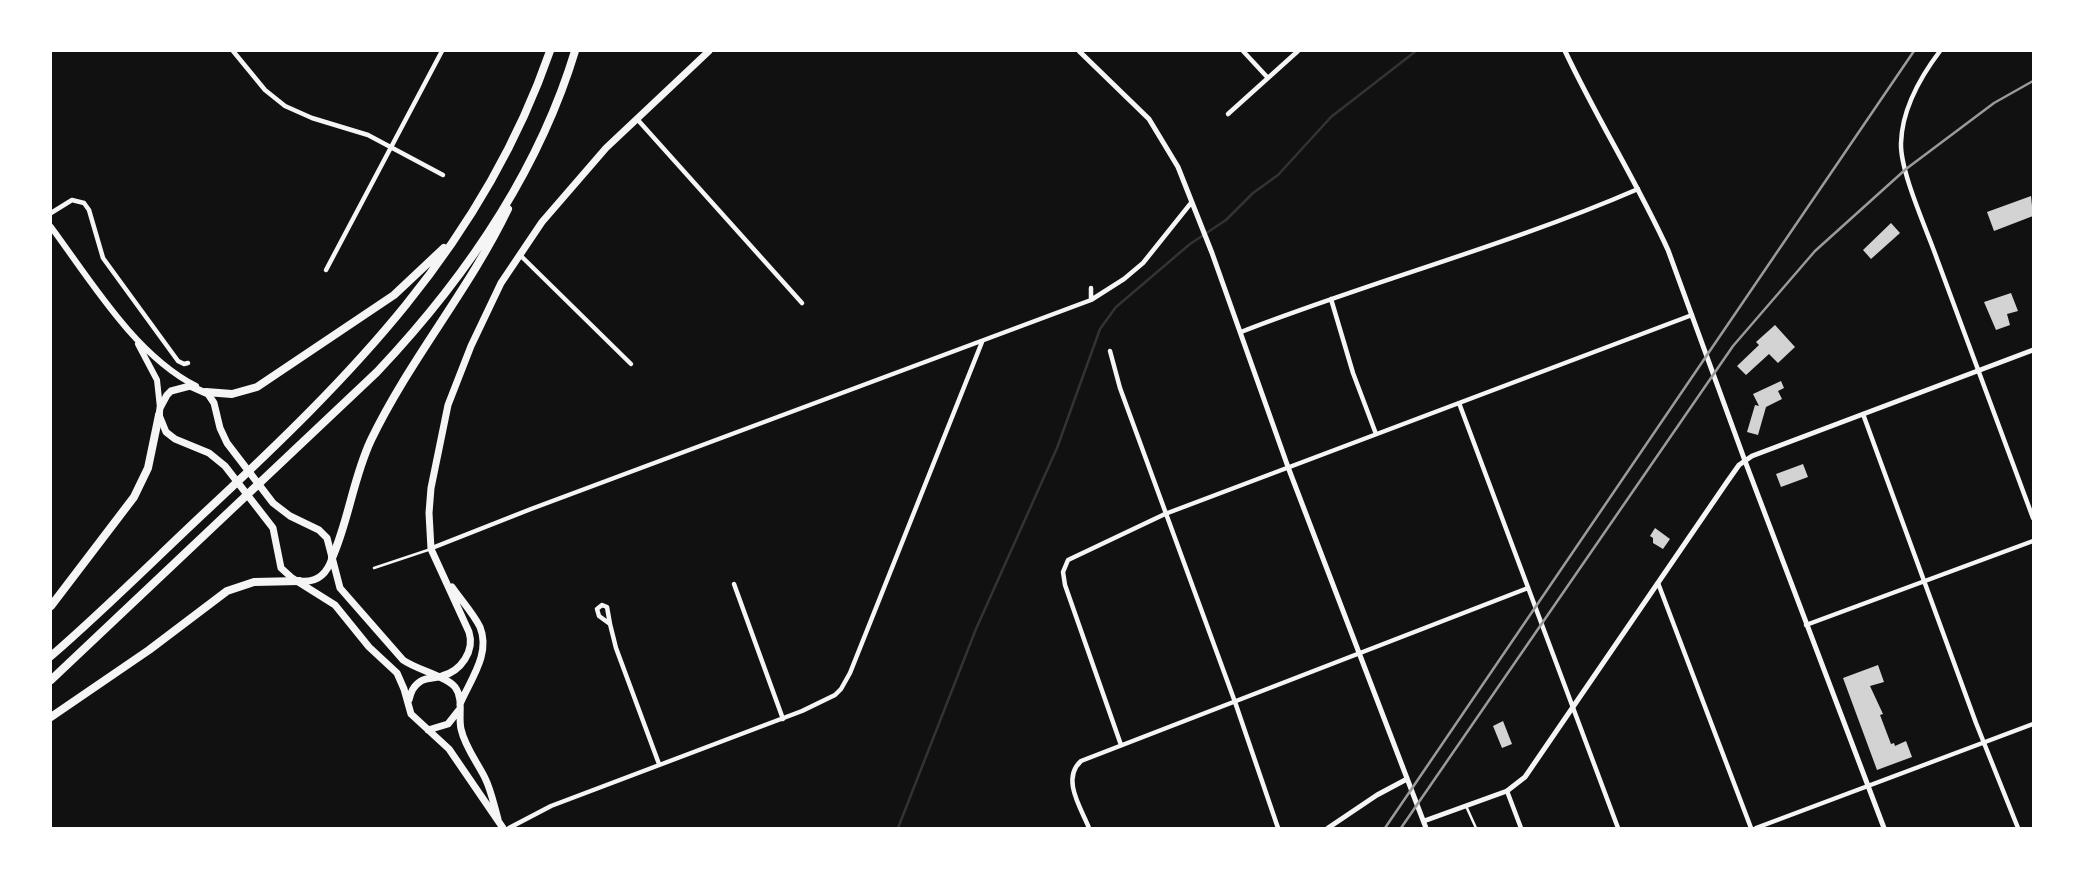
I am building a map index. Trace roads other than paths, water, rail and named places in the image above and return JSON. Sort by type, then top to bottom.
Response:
[{"type":"highway","points":[[51,656],[281,441],[392,324],[432,272],[474,210],[514,139],[550,51]]},
{"type":"highway","points":[[332,558],[341,539],[354,482],[374,433],[491,244],[537,149],[575,51]]},
{"type":"highway","points":[[51,680],[377,372],[418,328],[452,284],[507,203],[537,149]]},
{"type":"highway","points":[[206,392],[246,392],[320,347],[394,295],[441,252],[474,210]]},
{"type":"highway","points":[[51,606],[134,496],[148,468],[160,412]]},
{"type":"highway","points":[[51,717],[149,650],[227,591],[254,582],[299,581]]},
{"type":"main road","points":[[409,702],[416,685],[422,680],[446,676],[464,660],[471,646],[469,632],[431,548],[431,488],[448,405],[480,324],[519,254],[572,184],[709,51]]},
{"type":"main road","points":[[51,227],[134,336],[174,374],[206,392],[216,408],[222,434],[282,512],[319,530],[327,538],[340,588],[395,653],[412,667],[453,685],[458,692],[463,737],[485,779],[503,828]]},
{"type":"main road","points":[[134,336],[157,380],[163,427],[170,435],[209,453],[225,466],[273,528],[281,568],[335,605],[369,647],[389,665],[401,680],[411,714],[449,749],[498,818]]},
{"type":"main road","points":[[160,412],[171,391],[184,386],[197,387]]},
{"type":"main road","points":[[299,581],[308,582],[320,578],[332,558]]},
{"type":"main road","points":[[429,730],[448,724],[456,717],[483,654],[479,625],[444,574]]},
{"type":"street","points":[[233,51],[265,90],[285,106],[390,145],[443,175]]},
{"type":"street","points":[[326,270],[442,51]]},
{"type":"street","points":[[1079,51],[1149,119],[1178,167],[1241,332],[1288,467],[1426,828]]},
{"type":"street","points":[[1243,51],[1268,78]]},
{"type":"street","points":[[1228,114],[1298,51]]},
{"type":"street","points":[[1565,51],[1668,250],[1884,828]]},
{"type":"street","points":[[1940,51],[1925,72],[1909,109],[1901,150],[1917,205],[2033,518]]},
{"type":"street","points":[[637,119],[802,303]]},
{"type":"street","points":[[1241,332],[1537,229],[1638,189]]},
{"type":"street","points":[[51,213],[72,200],[85,203],[103,258],[178,361],[188,363]]},
{"type":"street","points":[[431,548],[542,504],[1091,300],[1125,279],[1143,263],[1191,203]]},
{"type":"street","points":[[519,254],[631,364]]},
{"type":"street","points":[[1091,288],[1091,300]]},
{"type":"street","points":[[1331,299],[1353,373],[1376,434]]},
{"type":"street","points":[[1121,745],[1066,585],[1065,566],[1073,557],[1166,514],[1693,315]]},
{"type":"street","points":[[509,828],[551,806],[783,719],[828,699],[841,689],[983,341]]},
{"type":"street","points":[[1423,821],[1507,791],[1525,777],[1727,482],[1745,461],[1863,413],[2033,350]]},
{"type":"street","points":[[1110,351],[1120,388],[1235,702],[1278,828]]},
{"type":"street","points":[[1459,402],[1618,828]]},
{"type":"street","points":[[1863,413],[1983,743],[2018,828]]},
{"type":"street","points":[[1806,625],[2033,541]]},
{"type":"street","points":[[1658,583],[1753,828],[2033,724]]},
{"type":"street","points":[[734,584],[783,719]]},
{"type":"street","points":[[1088,826],[1074,792],[1073,772],[1081,761],[1528,588]]},
{"type":"street","points":[[610,624],[616,648],[659,764]]},
{"type":"street","points":[[1328,828],[1377,795],[1407,779]]},
{"type":"street","points":[[1507,791],[1521,828]]},
{"type":"lane","points":[[374,568],[431,548]]},
{"type":"lane","points":[[1466,806],[1476,828]]},
{"type":"waterway","points":[[898,828],[976,629],[1057,448],[1100,329],[1116,307],[1278,175],[1331,117],[1416,51]]},
{"type":"railway","points":[[1385,828],[1914,51]]},
{"type":"railway","points":[[1401,828],[1733,346],[1815,251],[1906,169],[1994,103],[2033,81]]}]
